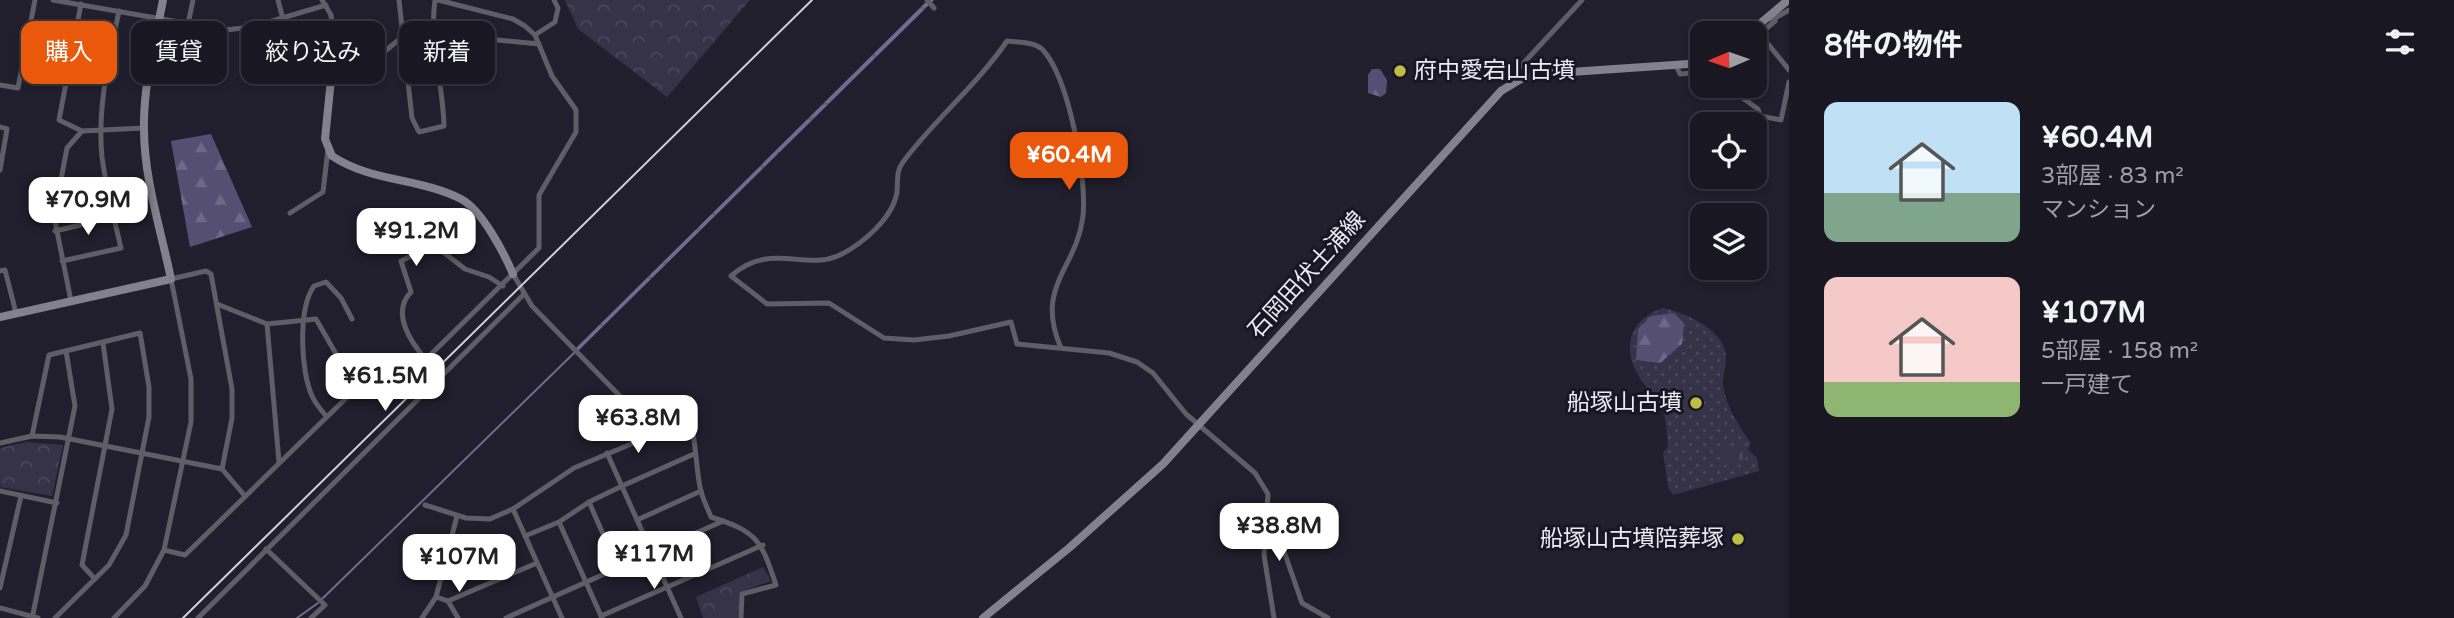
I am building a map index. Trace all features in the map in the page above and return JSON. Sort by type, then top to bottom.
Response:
[{"type":"main road","points":[[0,317],[172,279],[148,173],[144,128],[146,90],[163,0]]},
{"type":"main road","points":[[1770,20],[1788,0]]},
{"type":"main road","name":"石岡田伏土浦線","points":[[983,618],[1119,505],[1200,424],[1493,98],[1519,80],[1555,72],[1690,64]]},
{"type":"main road","points":[[332,84],[327,118],[328,149],[332,156],[349,168],[461,199],[485,225],[504,253],[513,274]]},
{"type":"street","points":[[0,85],[18,88],[35,0]]},
{"type":"street","points":[[53,0],[171,21]]},
{"type":"street","points":[[189,21],[193,0]]},
{"type":"street","points":[[278,0],[283,19]]},
{"type":"street","points":[[399,0],[401,21]]},
{"type":"street","points":[[164,550],[185,555],[371,374],[386,381],[401,379],[427,361],[539,248],[540,195],[576,132],[578,118],[552,76],[535,35],[513,19],[436,0],[432,21]]},
{"type":"street","points":[[535,35],[555,22],[558,8],[554,0]]},
{"type":"street","points":[[1519,80],[1518,69],[1582,0]]},
{"type":"street","points":[[227,29],[237,30],[283,19],[324,3],[332,21]]},
{"type":"street","points":[[78,21],[82,4]]},
{"type":"street","points":[[1789,10],[1770,20],[1760,34],[1789,71]]},
{"type":"street","points":[[117,21],[119,11]]},
{"type":"street","points":[[385,51],[399,40]]},
{"type":"street","points":[[495,40],[539,44]]},
{"type":"street","points":[[1061,348],[1051,316],[1053,296],[1079,231],[1083,215],[1082,180],[1073,121],[1057,76],[1043,50],[1037,46],[1007,41],[993,61],[902,163],[891,208],[873,231],[845,253],[833,258],[818,259],[771,257],[743,265],[731,276],[767,304],[829,303],[884,338],[914,340],[949,336],[1011,322],[1017,344],[1109,353],[1137,362],[1153,373],[1186,414],[1255,473],[1268,494],[1264,555],[1274,618]]},
{"type":"street","points":[[1676,66],[1679,74],[1690,73]]},
{"type":"street","points":[[1743,98],[1758,109],[1760,116],[1781,120],[1789,82]]},
{"type":"street","points":[[66,84],[59,120],[82,131],[144,128]]},
{"type":"street","points":[[62,261],[121,248],[102,155],[105,84]]},
{"type":"street","points":[[408,84],[412,118],[419,132],[444,126],[440,84]]},
{"type":"street","points":[[0,128],[8,129],[0,170]]},
{"type":"street","points":[[71,301],[55,231],[56,198],[67,148],[82,131]]},
{"type":"street","points":[[290,213],[323,192],[328,149]]},
{"type":"street","points":[[55,231],[114,217]]},
{"type":"street","points":[[427,361],[406,331],[405,300],[411,292],[401,261],[433,245],[465,269],[503,285]]},
{"type":"street","points":[[0,271],[5,270],[16,313]]},
{"type":"street","points":[[114,618],[145,586],[164,550],[183,461],[192,396],[172,279],[206,271],[211,274],[232,389],[232,418],[222,469]]},
{"type":"street","points":[[513,274],[523,295],[654,431]]},
{"type":"street","points":[[326,416],[313,398],[307,379],[303,319],[309,293],[314,286],[326,282],[341,298],[352,319]]},
{"type":"street","points":[[198,618],[523,295]]},
{"type":"street","points":[[217,304],[267,324],[316,319],[355,387]]},
{"type":"street","points":[[267,324],[279,462]]},
{"type":"street","points":[[32,436],[49,355],[140,333],[150,400],[143,453],[126,535],[109,565],[55,618]]},
{"type":"street","points":[[95,579],[82,565],[106,446],[113,396],[103,343]]},
{"type":"street","points":[[0,608],[35,616],[75,396],[65,351]]},
{"type":"street","points":[[425,505],[457,516],[490,519],[513,509],[574,468],[654,431],[681,401],[685,404],[691,421],[701,491],[711,517],[741,527],[763,545],[776,585],[742,594],[741,618]]},
{"type":"street","points":[[0,443],[32,436],[69,439],[222,469],[245,496]]},
{"type":"street","points":[[607,453],[681,618]]},
{"type":"street","points":[[525,536],[559,522],[589,502],[694,454]]},
{"type":"street","points":[[0,491],[57,503]]},
{"type":"street","points":[[637,520],[701,491]]},
{"type":"street","points":[[0,588],[21,496]]},
{"type":"street","points":[[589,502],[618,568]]},
{"type":"street","points":[[1269,508],[1302,603],[1328,618]]},
{"type":"street","points":[[513,509],[562,618]]},
{"type":"street","points":[[422,618],[436,597],[457,516]]},
{"type":"street","points":[[506,618],[723,521]]},
{"type":"street","points":[[559,522],[602,617],[763,545]]},
{"type":"street","points":[[266,549],[325,605],[311,618]]},
{"type":"street","points":[[449,553],[495,564],[502,578]]},
{"type":"street","points":[[448,601],[537,563]]},
{"type":"street","points":[[436,597],[448,601],[458,618]]},
{"type":"green space","points":[[565,0],[750,0],[667,97],[578,29]]},
{"type":"green space","points":[[1372,69],[1380,69],[1387,80],[1386,93],[1381,97],[1368,93],[1368,75]]},
{"type":"green space","points":[[211,134],[252,227],[190,247],[171,141]]},
{"type":"green space","points":[[1663,308],[1681,313],[1708,327],[1721,342],[1726,354],[1723,383],[1726,399],[1751,443],[1748,450],[1757,458],[1759,471],[1673,495],[1668,487],[1663,452],[1668,447],[1664,414],[1637,373],[1630,352],[1630,342],[1637,325],[1653,312]]},
{"type":"green space","points":[[1674,313],[1684,323],[1682,344],[1660,363],[1636,360],[1638,329],[1651,316]]},
{"type":"green space","points":[[26,442],[63,445],[52,496],[0,487],[0,448]]},
{"type":"green space","points":[[1742,446],[1743,465],[1724,465],[1724,447]]},
{"type":"green space","points":[[763,567],[771,581],[740,592],[738,618],[703,618],[696,597]]},
{"type":"water","points":[[928,0],[934,0],[578,351],[575,349]]},
{"type":"waterway","points":[[322,599],[574,353]]},
{"type":"waterway","points":[[297,618],[318,603]]},
{"type":"railway","points":[[183,618],[812,0]]},
{"type":"place","name":"府中愛宕山古墳","points":[[1400,71]]},
{"type":"place","name":"船塚山古墳","points":[[1696,403]]},
{"type":"place","name":"船塚山古墳陪葬塚","points":[[1738,539]]}]
